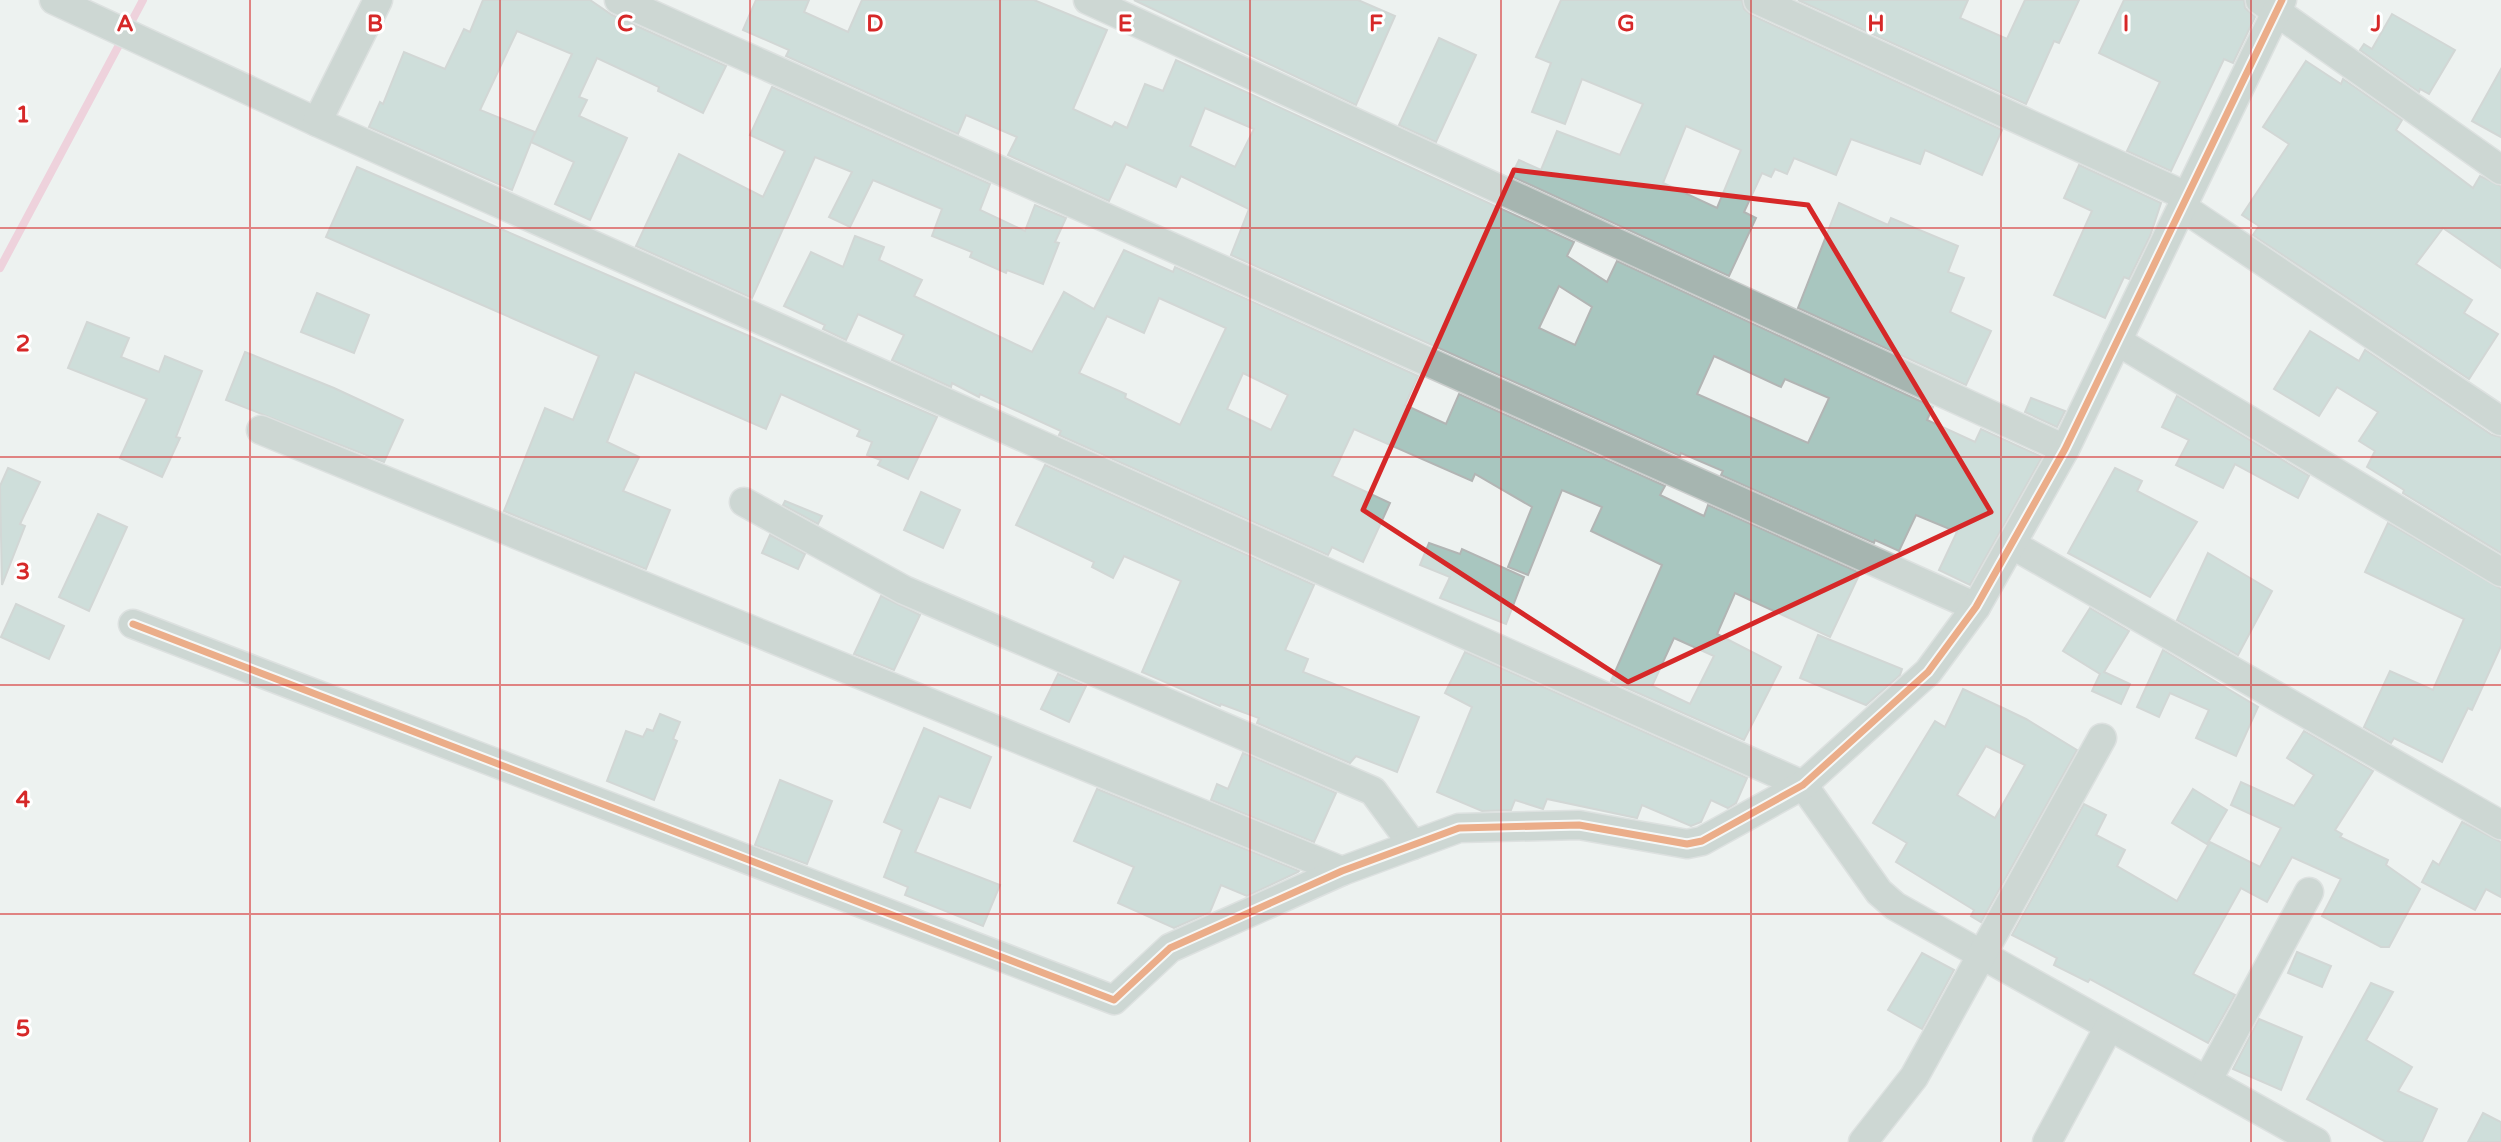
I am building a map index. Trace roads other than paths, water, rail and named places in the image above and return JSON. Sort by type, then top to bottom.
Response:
[{"type":"street","points":[[54,0],[317,122],[1803,785],[1887,899],[2207,1081],[2302,1139]]},
{"type":"street","points":[[317,122],[378,0]]},
{"type":"street","points":[[619,0],[1976,607]]},
{"type":"street","points":[[1088,0],[2065,449]]},
{"type":"street","points":[[1758,0],[2184,202],[2501,421]]},
{"type":"street","points":[[133,624],[1114,1000],[1170,948],[1342,871],[1459,828],[1579,825],[1687,844],[1702,841],[1803,785],[1928,672],[1976,607],[2065,449],[2184,202],[2273,3],[2501,170]]},
{"type":"street","points":[[2117,341],[2501,572]]},
{"type":"street","points":[[261,430],[1342,871]]},
{"type":"street","points":[[744,502],[904,590],[1373,791],[1413,845]]},
{"type":"street","points":[[2012,545],[2501,825]]},
{"type":"street","points":[[1863,1142],[1914,1077],[2102,738]]},
{"type":"street","points":[[2207,1081],[2309,892]]},
{"type":"street","points":[[2047,1142],[2109,1027]]},
{"type":"waterway","points":[[0,268],[143,0]]}]
